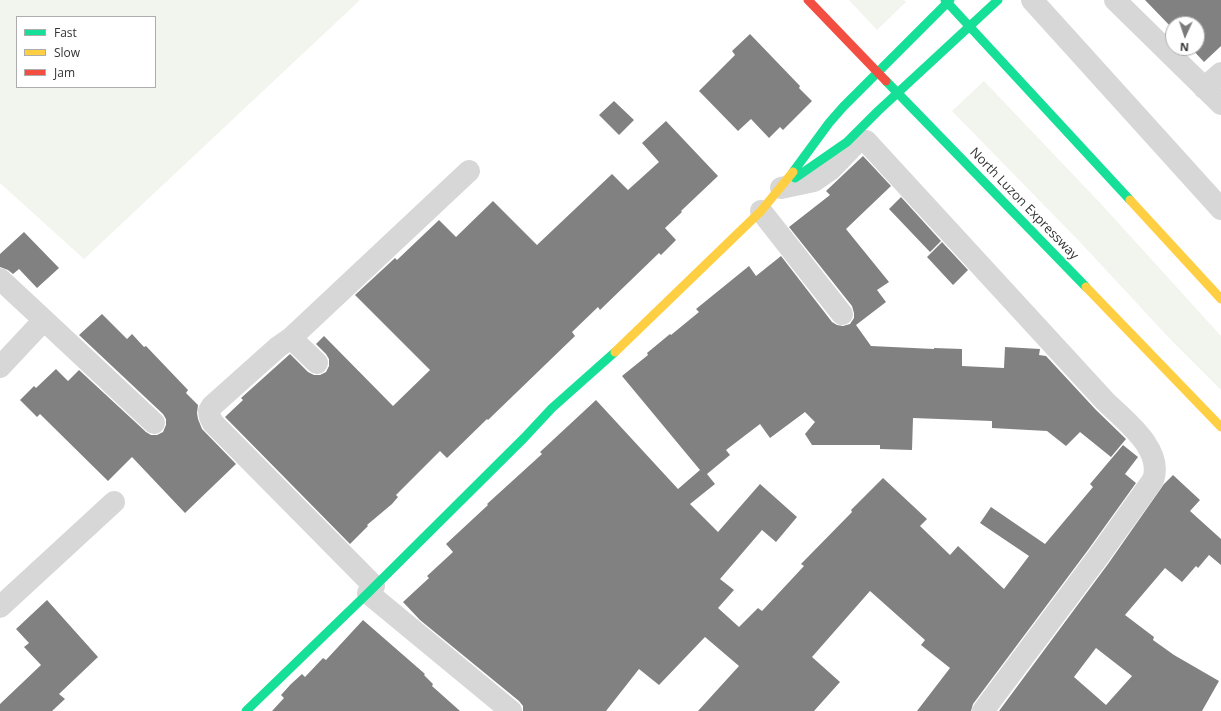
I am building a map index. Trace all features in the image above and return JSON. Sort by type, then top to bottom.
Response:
[{"type":"main road","name":"North Luzon Expressway","points":[[808,0],[1221,427]]},
{"type":"main road","points":[[945,0],[1221,299]]},
{"type":"main road","points":[[246,711],[524,438],[552,408],[633,336],[761,211],[781,188],[834,118],[950,0]]},
{"type":"main road","points":[[781,188],[847,142],[878,111],[998,0]]},
{"type":"street","points":[[1032,0],[1221,209]]},
{"type":"street","points":[[1115,0],[1221,104]]},
{"type":"street","points":[[1204,88],[1221,73]]},
{"type":"street","points":[[781,188],[814,181],[830,170],[857,142],[866,141],[1105,400],[1144,440],[1154,457],[1156,468],[1154,480],[983,711]]},
{"type":"street","points":[[469,170],[291,338],[278,346],[212,406],[209,411],[213,424],[371,589],[511,711]]},
{"type":"street","points":[[761,211],[842,314]]},
{"type":"street","points":[[0,279],[154,423]]},
{"type":"street","points":[[0,367],[44,320]]},
{"type":"street","points":[[291,338],[317,363]]},
{"type":"street","points":[[0,608],[114,502]]},
{"type":"shaded area","points":[[0,0],[360,0],[84,259],[0,183]]},
{"type":"shaded area","points":[[849,0],[904,0],[906,2],[877,30]]},
{"type":"shaded area","points":[[984,81],[1102,205],[1221,336],[1221,390],[1171,340],[1079,241],[952,111]]},
{"type":"building","points":[[1145,0],[1221,0],[1221,46],[1204,62],[1198,56],[1205,56],[1205,16],[1165,16],[1165,21]]},
{"type":"building","points":[[750,34],[800,86],[799,88],[812,101],[783,130],[780,127],[769,138],[751,119],[738,131],[699,91],[735,55],[732,51]]},
{"type":"building","points":[[614,101],[634,120],[619,135],[599,115]]},
{"type":"building","points":[[666,121],[718,176],[665,228],[676,240],[661,255],[659,253],[600,310],[598,307],[572,332],[575,336],[447,458],[440,451],[396,495],[398,497],[392,504],[367,525],[368,526],[350,544],[225,417],[243,400],[241,398],[290,354],[308,372],[314,375],[320,375],[326,372],[329,366],[329,359],[316,344],[324,336],[393,406],[430,370],[355,295],[395,258],[397,260],[439,220],[456,237],[493,201],[537,245],[612,174],[628,190],[659,162],[642,143]]},
{"type":"building","points":[[863,156],[891,186],[846,229],[889,282],[877,290],[886,302],[856,325],[871,346],[962,349],[962,366],[1004,368],[1005,347],[1040,349],[1039,355],[1046,356],[1096,410],[1126,439],[1111,457],[1080,432],[1066,446],[1047,431],[992,428],[992,421],[913,418],[912,450],[880,449],[880,445],[812,445],[805,434],[815,422],[805,412],[770,438],[760,424],[726,450],[730,455],[707,474],[715,484],[690,504],[718,532],[760,484],[797,517],[776,542],[762,530],[720,579],[734,590],[718,608],[739,627],[758,608],[762,611],[804,566],[801,564],[883,478],[927,519],[920,526],[950,555],[958,546],[1004,589],[1029,556],[980,523],[991,507],[1045,544],[1093,487],[1090,484],[1123,445],[1138,457],[1125,474],[1136,483],[973,704],[971,711],[917,711],[950,668],[921,645],[925,640],[870,591],[812,657],[840,682],[814,711],[698,711],[739,666],[705,637],[659,685],[639,669],[606,711],[523,711],[523,706],[519,701],[420,620],[403,602],[429,578],[427,576],[453,552],[446,544],[542,454],[540,452],[596,400],[678,489],[700,470],[622,376],[648,355],[647,353],[699,312],[696,309],[749,266],[756,276],[781,256],[832,322],[843,326],[850,324],[854,318],[852,306],[789,227],[830,195],[826,191]]},
{"type":"building","points":[[901,197],[941,241],[930,252],[889,209]]},
{"type":"building","points":[[24,232],[59,268],[37,288],[19,269],[13,274],[0,267],[0,254]]},
{"type":"building","points":[[942,242],[968,270],[953,285],[927,257]]},
{"type":"building","points":[[102,314],[127,339],[132,334],[144,347],[146,346],[188,390],[186,393],[198,405],[198,419],[202,429],[236,464],[185,513],[132,457],[108,481],[40,414],[37,417],[20,400],[34,386],[36,388],[56,369],[68,381],[79,370],[146,432],[151,435],[157,435],[163,432],[166,425],[166,419],[163,414],[79,335]]},
{"type":"building","points":[[1173,475],[1200,500],[1190,511],[1221,539],[1221,565],[1209,555],[1198,568],[1196,566],[1182,582],[1165,568],[1125,615],[1154,637],[1153,640],[1174,655],[1219,681],[1202,711],[999,711],[1108,564],[1164,484]],"holes":[[[1096,648],[1132,676],[1106,705],[1074,677]]]},
{"type":"building","points":[[47,600],[98,657],[59,694],[65,699],[52,711],[0,711],[0,704],[41,665],[24,647],[29,643],[16,629]]},
{"type":"building","points":[[363,620],[425,674],[424,675],[433,684],[432,686],[460,711],[272,711],[284,698],[281,695],[291,684],[302,674],[305,677],[323,658],[326,660]]},
{"type":"traffic: fast","points":[[945,0],[1130,200]]},
{"type":"traffic: fast","points":[[793,172],[829,123],[843,107],[950,0]]},
{"type":"traffic: fast","points":[[795,178],[847,142],[878,111],[998,0]]},
{"type":"traffic: fast","points":[[886,81],[1086,287]]},
{"type":"traffic: fast","points":[[246,711],[368,593],[524,438],[552,408],[615,352]]},
{"type":"traffic: slow","points":[[615,352],[761,211],[793,172]]},
{"type":"traffic: slow","points":[[1130,200],[1221,299]]},
{"type":"traffic: slow","points":[[1086,287],[1221,427]]},
{"type":"traffic: jam","points":[[808,0],[886,81]]}]
